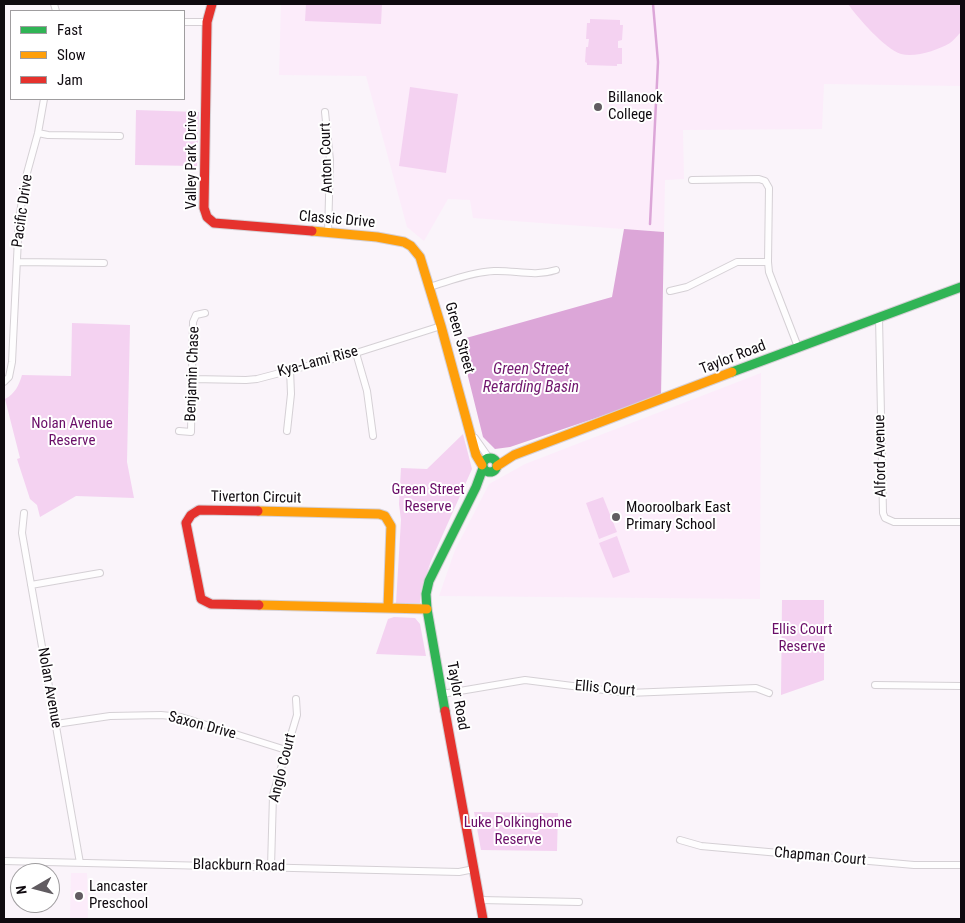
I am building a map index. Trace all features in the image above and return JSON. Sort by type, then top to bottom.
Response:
[{"type":"street","name":"Valley Park Drive","points":[[212,4],[208,22],[204,208],[208,220],[214,223]]},
{"type":"street","points":[[185,22],[208,22]]},
{"type":"street","name":"Pacific Drive","points":[[4,382],[8,377],[12,362],[19,218],[44,100]]},
{"type":"street","name":"Anton Court","points":[[326,112],[330,160],[328,234]]},
{"type":"street","points":[[38,133],[48,135],[120,136]]},
{"type":"street","points":[[692,180],[759,179],[765,181],[769,188],[769,272],[798,347]]},
{"type":"street","name":"Classic Drive","points":[[214,223],[377,237],[404,242],[411,246],[420,257],[429,287]]},
{"type":"street","points":[[17,262],[104,263]]},
{"type":"street","points":[[670,291],[687,287],[737,262],[768,262]]},
{"type":"street","points":[[429,287],[482,272],[544,274],[556,270]]},
{"type":"street","name":"Taylor Road","points":[[483,919],[427,609],[426,594],[429,581],[476,486],[489,465],[961,286]]},
{"type":"street","name":"Green Street","points":[[429,287],[476,455],[489,465]]},
{"type":"street","name":"Benjamin Chase","points":[[179,431],[191,432],[193,322],[196,315],[206,313]]},
{"type":"street","name":"Alford Avenue","points":[[879,317],[883,514],[894,522],[961,522]]},
{"type":"street","name":"Kya-Lami Rise","points":[[192,379],[257,379],[356,353],[441,326]]},
{"type":"street","points":[[356,353],[367,391],[373,436]]},
{"type":"street","points":[[287,431],[291,394],[290,370]]},
{"type":"street","name":"Tiverton Circuit","points":[[388,608],[391,526],[384,516],[379,514],[199,510],[188,516],[186,523],[199,594],[206,603],[388,608],[427,609]]},
{"type":"street","name":"Nolan Avenue","points":[[24,513],[22,533],[80,863]]},
{"type":"street","points":[[31,586],[100,573]]},
{"type":"street","name":"Ellis Court","points":[[442,694],[525,680],[628,693],[756,688],[769,692]]},
{"type":"street","points":[[875,685],[961,686]]},
{"type":"street","name":"Anglo Court","points":[[271,867],[273,795],[297,715],[296,699]]},
{"type":"street","name":"Saxon Drive","points":[[56,724],[110,716],[162,715],[180,717],[286,750]]},
{"type":"street","name":"Chapman Court","points":[[680,840],[701,846],[914,865],[961,865]]},
{"type":"street","name":"Blackburn Road","points":[[4,861],[459,872],[474,869]]},
{"type":"street","points":[[480,900],[579,902]]},
{"type":"shaded area","name":"Billanook College","points":[[281,4],[961,4],[961,86],[824,84],[822,129],[683,130],[684,179],[665,180],[664,232],[473,218],[470,200],[448,199],[424,241],[407,227],[366,76],[279,75]]},
{"type":"shaded area","name":"Mooroolbark East Primary School","points":[[761,373],[760,599],[439,596],[455,550],[489,484],[525,464]]},
{"type":"shaded area","name":"Lancaster Preschool","points":[[71,873],[87,873],[88,919],[70,919]]},
{"type":"green space","points":[[306,4],[382,4],[381,24],[305,21]]},
{"type":"green space","points":[[848,4],[961,4],[961,32],[950,43],[933,51],[913,55],[901,54],[880,40]]},
{"type":"green space","points":[[590,19],[620,20],[620,25],[623,25],[622,40],[618,41],[618,48],[622,48],[622,64],[617,64],[617,66],[587,65],[585,62],[586,47],[588,47],[589,39],[586,39],[587,23],[590,23]]},
{"type":"green space","points":[[410,87],[458,94],[446,173],[399,166]]},
{"type":"green space","points":[[136,110],[199,112],[197,166],[135,165]]},
{"type":"green space","name":"Nolan Avenue Reserve","points":[[72,323],[130,325],[127,462],[134,498],[76,496],[40,517],[37,505],[30,499],[17,459],[20,458],[5,399],[16,389],[22,375],[71,376]]},
{"type":"green space","name":"Green Street Reserve","points":[[463,434],[472,469],[431,561],[421,590],[420,603],[396,603],[401,520],[399,504],[401,468],[427,469]]},
{"type":"green space","points":[[603,497],[617,532],[599,539],[586,503]]},
{"type":"green space","points":[[617,536],[630,572],[613,578],[599,543]]},
{"type":"green space","name":"Ellis Court Reserve","points":[[782,600],[824,600],[824,680],[781,695]]},
{"type":"green space","points":[[394,617],[415,618],[420,624],[426,656],[376,654],[388,619]]},
{"type":"green space","name":"Luke Polkinghome Reserve","points":[[474,812],[558,813],[557,851],[481,850]]},
{"type":"water","name":"Green Street Retarding Basin","points":[[624,229],[664,232],[661,396],[510,447],[495,449],[483,437],[459,340],[612,297]]},
{"type":"waterway","points":[[650,224],[658,62],[653,4]]},
{"type":"traffic: fast","points":[[732,372],[961,287]]},
{"type":"traffic: fast","points":[[487,458],[493,458],[497,465],[493,472],[487,472],[483,468],[483,462],[487,458]]},
{"type":"traffic: fast","points":[[445,711],[426,594],[429,581],[476,487],[483,468]]},
{"type":"traffic: slow","points":[[312,231],[377,237],[404,242],[411,246],[420,257],[476,455],[482,465]]},
{"type":"traffic: slow","points":[[497,466],[514,455],[732,372]]},
{"type":"traffic: slow","points":[[258,511],[379,514],[385,516],[391,526],[388,608]]},
{"type":"traffic: slow","points":[[259,605],[427,609]]},
{"type":"traffic: jam","points":[[212,4],[207,22],[204,208],[207,217],[214,223],[312,231]]},
{"type":"traffic: jam","points":[[258,511],[199,510],[191,515],[186,523],[201,599],[211,604],[259,605]]},
{"type":"traffic: jam","points":[[445,711],[483,919]]},
{"type":"place","name":"Billanook College","points":[[598,107]]},
{"type":"place","name":"Mooroolbark East Primary School","points":[[616,517]]},
{"type":"place","name":"Lancaster Preschool","points":[[79,896]]}]
